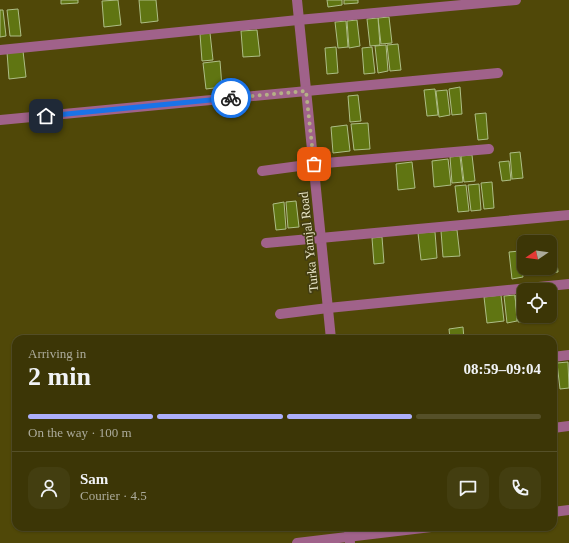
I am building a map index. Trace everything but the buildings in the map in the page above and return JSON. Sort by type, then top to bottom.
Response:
[{"type":"street","name":"Turka Yamjal Road","points":[[297,0],[330,335]]},
{"type":"street","points":[[0,50],[516,0]]},
{"type":"street","points":[[0,120],[498,73]]},
{"type":"street","points":[[262,170],[489,149]]},
{"type":"street","points":[[266,243],[569,215]]},
{"type":"street","points":[[280,314],[569,284]]},
{"type":"street","points":[[557,356],[569,355]]},
{"type":"street","points":[[557,428],[569,426]]},
{"type":"street","points":[[557,512],[569,510]]},
{"type":"street","points":[[296,543],[395,531]]},
{"type":"way so far","points":[[231,98],[306,91],[314,164]]},
{"type":"route","points":[[46,116],[231,98]]}]
